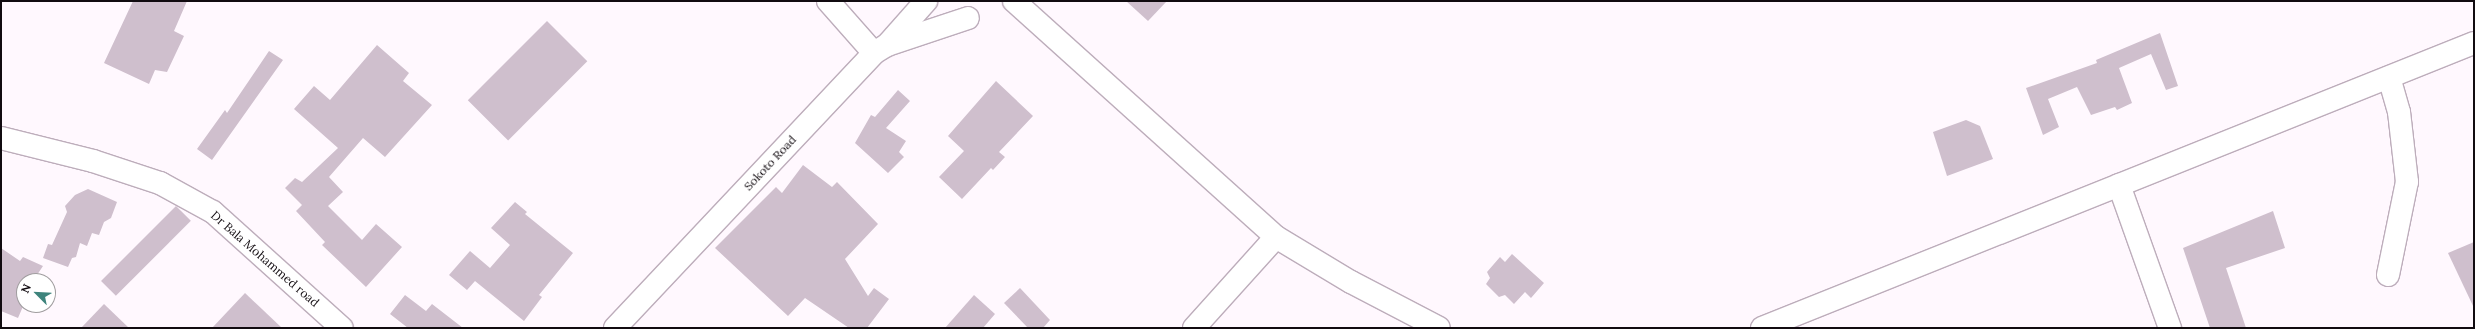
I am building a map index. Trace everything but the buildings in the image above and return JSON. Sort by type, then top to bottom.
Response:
[{"type":"street","points":[[828,1],[880,49],[968,18]]},
{"type":"street","name":"Sokoto Road","points":[[615,328],[926,1]]},
{"type":"street","points":[[1014,1],[1276,237],[1351,282],[1439,328]]},
{"type":"street","points":[[1762,328],[2474,43]]},
{"type":"street","points":[[2388,275],[2407,182],[2399,112],[2389,77]]},
{"type":"street","name":"Dr Bala Mohammed road","points":[[1,138],[94,161],[160,183],[213,212],[342,328]]},
{"type":"street","points":[[2119,185],[2170,328]]},
{"type":"street","points":[[1194,328],[1276,237]]}]
